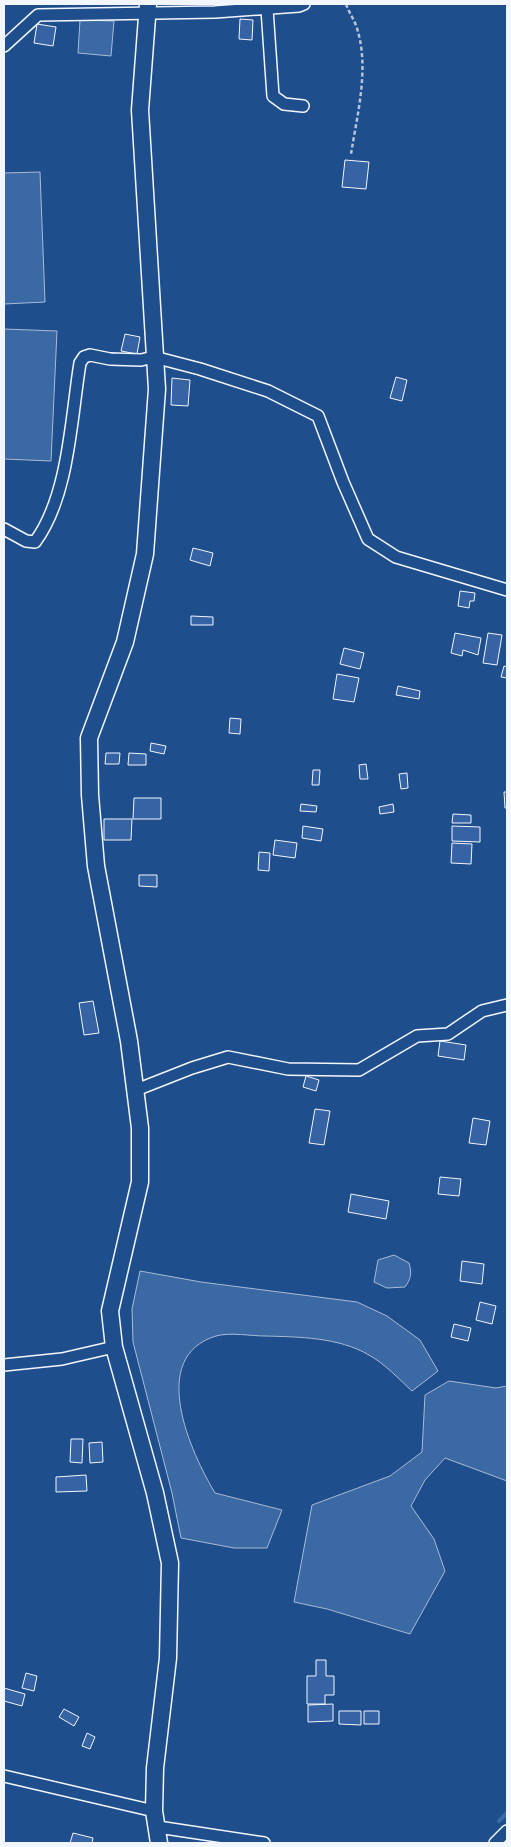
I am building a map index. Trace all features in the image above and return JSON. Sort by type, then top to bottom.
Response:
[{"type":"street","points":[[4,46],[38,15],[147,8],[267,9],[304,4]]},
{"type":"street","points":[[147,8],[140,110],[156,389],[145,554],[125,642],[89,738],[90,795],[96,866],[113,949],[136,1090],[140,1128],[140,1182],[110,1311],[114,1347],[155,1493],[170,1563],[168,1658],[155,1768],[154,1810],[158,1835],[264,1843]]},
{"type":"street","points":[[267,9],[273,96],[284,104],[303,106]]},
{"type":"street","points":[[4,529],[26,541],[35,542],[50,515],[64,465],[80,363],[84,356],[141,360],[154,357],[200,369],[268,391],[318,416],[343,482],[368,539],[396,557],[507,590]]},
{"type":"street","points":[[136,1090],[192,1068],[228,1057],[288,1070],[359,1070],[417,1036],[448,1034],[482,1010],[507,1005]]},
{"type":"street","points":[[4,1365],[62,1359],[114,1347]]},
{"type":"street","points":[[4,1776],[154,1810]]},
{"type":"street","points":[[495,1843],[507,1831]]},
{"type":"path","points":[[346,4],[351,19],[358,30],[361,47],[361,83],[351,154]]},
{"type":"water","points":[[80,20],[114,21],[111,56],[78,53]]},
{"type":"water","points":[[40,172],[45,302],[4,304],[4,173]]},
{"type":"water","points":[[4,329],[57,331],[51,461],[4,459]]},
{"type":"water","points":[[394,1255],[409,1263],[410,1276],[405,1287],[387,1288],[374,1282],[378,1260]]},
{"type":"water","points":[[140,1271],[201,1282],[357,1302],[387,1316],[420,1340],[438,1371],[412,1391],[392,1372],[369,1355],[331,1341],[228,1334],[216,1336],[195,1347],[183,1364],[179,1384],[181,1407],[187,1431],[205,1476],[215,1493],[282,1510],[267,1548],[234,1548],[181,1538],[172,1493],[133,1342],[132,1309]]},
{"type":"water","points":[[449,1381],[496,1388],[507,1386],[507,1481],[445,1458],[425,1480],[411,1506],[434,1539],[445,1571],[410,1634],[327,1609],[294,1602],[312,1505],[390,1476],[422,1452],[425,1395]]},
{"type":"building","points":[[240,19],[253,20],[252,40],[239,39]]},
{"type":"building","points":[[37,24],[56,27],[53,46],[34,43]]},
{"type":"building","points":[[345,160],[369,162],[366,189],[342,187]]},
{"type":"building","points":[[125,334],[140,337],[137,354],[121,351]]},
{"type":"building","points":[[396,377],[407,380],[402,401],[390,398]]},
{"type":"building","points":[[172,378],[190,380],[188,406],[171,405]]},
{"type":"building","points":[[193,548],[213,553],[210,566],[190,560]]},
{"type":"building","points":[[460,591],[475,593],[474,601],[470,601],[469,608],[458,606]]},
{"type":"building","points":[[191,616],[213,617],[213,625],[191,625]]},
{"type":"building","points":[[455,633],[481,638],[478,655],[463,650],[462,656],[451,653]]},
{"type":"building","points":[[488,633],[502,635],[497,665],[483,663]]},
{"type":"building","points":[[344,648],[364,653],[360,669],[340,664]]},
{"type":"building","points":[[504,666],[507,667],[507,678],[501,677]]},
{"type":"building","points":[[337,674],[359,678],[354,702],[333,699]]},
{"type":"building","points":[[398,686],[420,691],[419,699],[396,695]]},
{"type":"building","points":[[230,718],[241,719],[240,734],[229,733]]},
{"type":"building","points":[[151,743],[166,746],[164,754],[150,751]]},
{"type":"building","points":[[106,753],[120,753],[119,764],[105,764]]},
{"type":"building","points":[[129,753],[146,754],[146,765],[128,765]]},
{"type":"building","points":[[366,764],[368,779],[360,779],[359,765]]},
{"type":"building","points":[[313,770],[320,770],[319,785],[312,785]]},
{"type":"building","points":[[407,773],[408,788],[401,789],[399,774]]},
{"type":"building","points":[[504,792],[507,792],[507,808],[505,808]]},
{"type":"building","points":[[134,798],[161,798],[161,819],[133,819]]},
{"type":"building","points":[[301,804],[317,806],[316,812],[300,811]]},
{"type":"building","points":[[393,804],[394,812],[380,814],[379,807]]},
{"type":"building","points":[[453,814],[471,815],[471,823],[452,823]]},
{"type":"building","points":[[104,819],[132,819],[131,840],[104,840]]},
{"type":"building","points":[[303,826],[323,829],[321,841],[302,838]]},
{"type":"building","points":[[452,826],[480,827],[480,842],[452,841]]},
{"type":"building","points":[[275,840],[297,843],[295,858],[273,855]]},
{"type":"building","points":[[452,843],[472,844],[471,864],[451,863]]},
{"type":"building","points":[[259,852],[270,853],[269,871],[258,870]]},
{"type":"building","points":[[139,875],[157,875],[157,887],[139,886]]},
{"type":"building","points":[[93,1001],[99,1033],[84,1035],[79,1003]]},
{"type":"building","points":[[440,1041],[466,1045],[464,1060],[438,1056]]},
{"type":"building","points":[[306,1076],[319,1080],[316,1091],[303,1087]]},
{"type":"building","points":[[315,1109],[330,1111],[324,1145],[309,1143]]},
{"type":"building","points":[[473,1118],[490,1121],[486,1145],[469,1143]]},
{"type":"building","points":[[440,1177],[461,1179],[459,1196],[438,1194]]},
{"type":"building","points":[[351,1194],[389,1201],[386,1219],[348,1212]]},
{"type":"building","points":[[462,1261],[484,1264],[482,1284],[460,1281]]},
{"type":"building","points":[[480,1302],[496,1306],[492,1324],[476,1320]]},
{"type":"building","points":[[454,1324],[471,1328],[468,1341],[451,1337]]},
{"type":"building","points":[[71,1439],[83,1439],[82,1463],[70,1462]]},
{"type":"building","points":[[102,1442],[103,1462],[90,1463],[89,1443]]},
{"type":"building","points":[[86,1475],[87,1491],[56,1492],[56,1477]]},
{"type":"building","points":[[316,1660],[326,1660],[326,1676],[334,1676],[334,1695],[325,1695],[325,1704],[307,1704],[307,1676],[316,1676]]},
{"type":"building","points":[[26,1673],[37,1676],[34,1691],[22,1688]]},
{"type":"building","points":[[4,1688],[25,1694],[22,1706],[4,1701]]},
{"type":"building","points":[[333,1704],[333,1721],[308,1722],[308,1705]]},
{"type":"building","points":[[64,1709],[79,1717],[74,1726],[59,1717]]},
{"type":"building","points":[[339,1711],[361,1711],[361,1725],[339,1724]]},
{"type":"building","points":[[364,1711],[379,1711],[379,1724],[364,1724]]},
{"type":"building","points":[[87,1733],[95,1737],[90,1749],[82,1746]]},
{"type":"building","points":[[73,1833],[93,1838],[92,1843],[70,1843]]},
{"type":"waterway","points":[[499,1821],[507,1813]]}]
